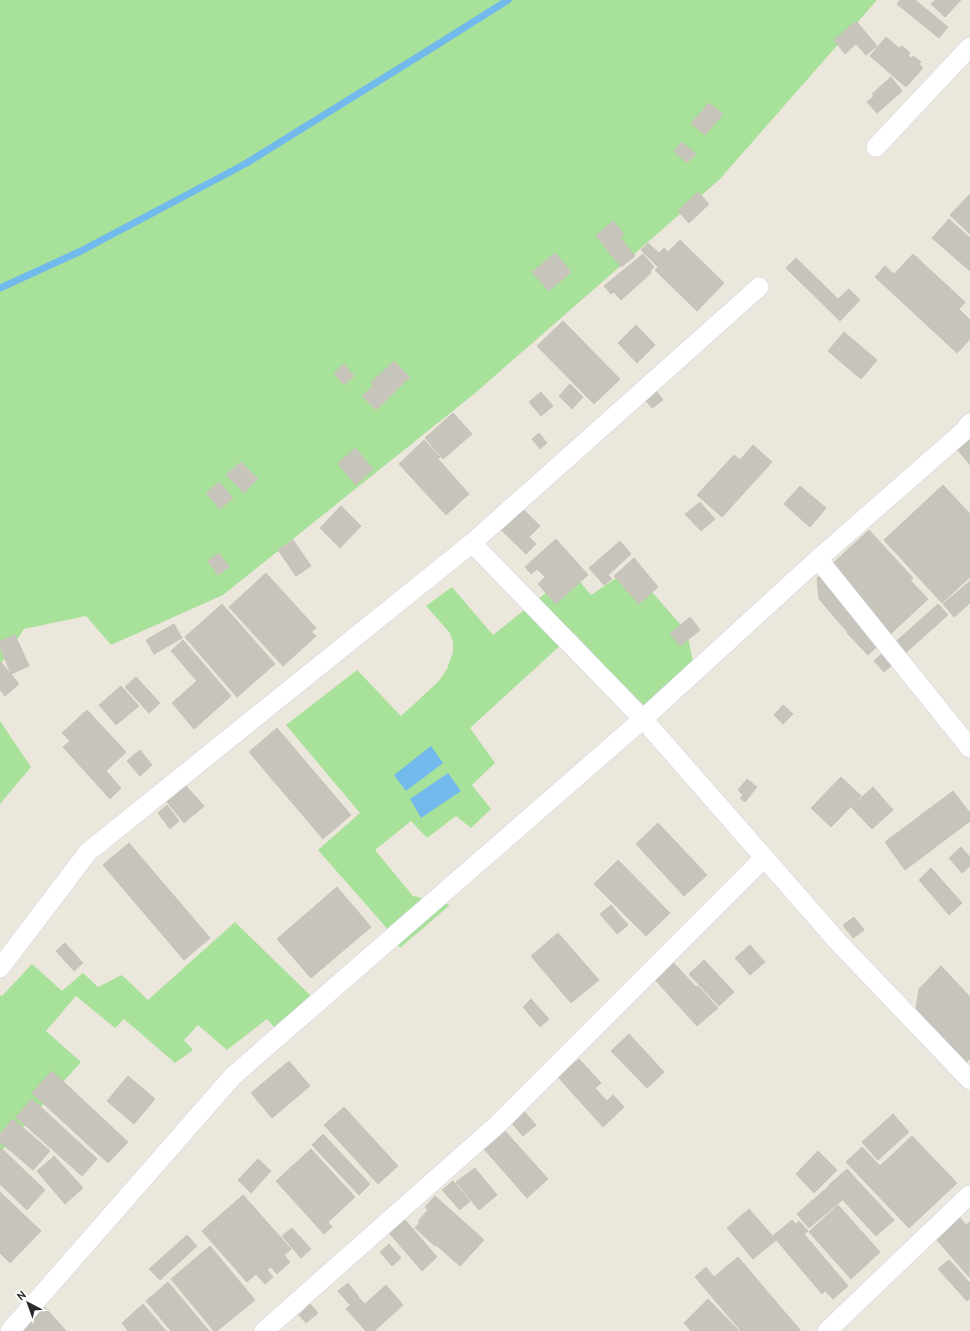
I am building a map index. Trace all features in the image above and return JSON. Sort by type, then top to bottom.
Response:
[{"type":"street","points":[[876,147],[970,47]]},
{"type":"street","points":[[0,968],[88,852],[472,543],[759,287]]},
{"type":"street","points":[[10,1331],[233,1076],[643,719],[818,560],[968,431]]},
{"type":"street","points":[[472,543],[643,719],[839,943],[970,1080]]},
{"type":"street","points":[[818,560],[970,748]]},
{"type":"street","points":[[264,1331],[498,1124],[764,858]]},
{"type":"street","points":[[827,1331],[970,1196]]},
{"type":"green space","points":[[0,0],[877,0],[720,179],[474,394],[223,595],[111,645],[86,616],[24,629],[0,665]]},
{"type":"green space","points":[[631,568],[687,632],[693,662],[643,708],[574,633],[470,728],[495,763],[472,785],[491,809],[471,828],[456,816],[427,838],[411,821],[375,850],[413,896],[450,905],[400,948],[384,925],[318,850],[360,813],[286,725],[357,670],[401,716],[439,681],[447,669],[453,652],[453,642],[450,633],[426,606],[452,587],[493,635],[572,572],[591,595]],"holes":[[[448,773],[422,818],[411,799]]]},
{"type":"green space","points":[[0,721],[31,767],[0,804]]},
{"type":"green space","points":[[235,922],[313,998],[275,1028],[267,1019],[227,1050],[198,1025],[184,1040],[193,1050],[175,1063],[124,1019],[115,1028],[76,996],[46,1031],[81,1062],[0,1153],[0,995],[2,996],[32,964],[62,991],[83,973],[98,987],[122,975],[148,1000]]},
{"type":"water","points":[[431,746],[443,763],[406,791],[394,775]]},
{"type":"water","points":[[448,773],[461,791],[421,818],[410,799]]},
{"type":"building","points":[[900,0],[915,0],[948,27],[939,38],[897,4]]},
{"type":"building","points":[[936,0],[961,0],[945,17],[931,4]]},
{"type":"building","points":[[856,21],[877,46],[866,55],[856,44],[845,54],[834,40]]},
{"type":"building","points":[[886,37],[899,48],[902,46],[910,53],[908,55],[911,58],[913,56],[921,62],[919,64],[923,68],[906,87],[870,56]]},
{"type":"building","points":[[891,77],[902,91],[877,113],[867,102],[874,96],[872,94]]},
{"type":"building","points":[[709,103],[723,114],[705,135],[691,123]]},
{"type":"building","points":[[682,142],[696,154],[687,163],[674,151]]},
{"type":"building","points":[[698,192],[709,204],[689,223],[678,211]]},
{"type":"building","points":[[970,194],[970,234],[950,215]]},
{"type":"building","points":[[949,219],[970,238],[970,271],[932,238]]},
{"type":"building","points":[[613,221],[624,234],[620,237],[635,256],[621,267],[596,236]]},
{"type":"building","points":[[680,240],[724,283],[697,311],[655,270],[658,267],[641,250],[648,243],[659,253],[664,248],[668,252]]},
{"type":"building","points":[[555,253],[571,272],[549,291],[532,272]]},
{"type":"building","points":[[643,254],[654,267],[650,271],[651,273],[621,300],[614,292],[611,294],[604,286]]},
{"type":"building","points":[[913,254],[965,302],[959,309],[970,320],[970,339],[957,353],[875,277],[885,266],[894,274]]},
{"type":"building","points":[[796,258],[838,299],[849,289],[860,300],[840,321],[786,268]]},
{"type":"building","points":[[563,321],[620,379],[594,404],[537,346]]},
{"type":"building","points":[[636,325],[655,345],[637,363],[618,343]]},
{"type":"building","points":[[844,332],[877,360],[861,379],[828,351]]},
{"type":"building","points":[[394,361],[410,377],[376,410],[362,396],[373,386],[371,383]]},
{"type":"building","points":[[344,364],[354,376],[344,385],[334,373]]},
{"type":"building","points":[[570,384],[583,397],[572,409],[559,396]]},
{"type":"building","points":[[654,388],[663,400],[652,408],[643,397]]},
{"type":"building","points":[[541,392],[553,406],[541,416],[529,402]]},
{"type":"building","points":[[453,413],[472,434],[443,459],[425,438]]},
{"type":"building","points":[[970,415],[970,465],[953,444]]},
{"type":"building","points":[[539,433],[547,443],[540,449],[532,439]]},
{"type":"building","points":[[424,440],[440,457],[438,459],[469,494],[446,515],[399,464]]},
{"type":"building","points":[[753,445],[772,462],[722,517],[697,495],[734,455],[740,460]]},
{"type":"building","points":[[355,448],[373,469],[356,485],[338,464]]},
{"type":"building","points":[[241,462],[258,479],[244,493],[226,475]]},
{"type":"building","points":[[219,482],[233,498],[220,509],[206,493]]},
{"type":"building","points":[[943,485],[970,514],[970,577],[942,603],[884,540]]},
{"type":"building","points":[[800,486],[826,508],[810,527],[784,504]]},
{"type":"building","points":[[700,502],[715,519],[701,531],[685,514]]},
{"type":"building","points":[[518,504],[540,526],[529,537],[536,544],[526,554],[497,526]]},
{"type":"building","points":[[341,506],[361,526],[340,548],[320,528]]},
{"type":"building","points":[[869,530],[913,578],[850,635],[819,599],[817,578]]},
{"type":"building","points":[[556,539],[588,575],[556,604],[538,584],[545,577],[537,569],[531,574],[525,567]]},
{"type":"building","points":[[293,540],[311,566],[296,576],[278,550]]},
{"type":"building","points":[[620,541],[631,554],[608,575],[612,579],[604,585],[589,568]]},
{"type":"building","points":[[219,553],[229,567],[218,575],[208,561]]},
{"type":"building","points":[[634,558],[658,587],[639,604],[614,576]]},
{"type":"building","points":[[266,573],[316,628],[311,632],[316,636],[283,666],[229,607]]},
{"type":"building","points":[[907,577],[928,599],[868,655],[847,633]]},
{"type":"building","points":[[970,581],[970,603],[954,617],[943,604]]},
{"type":"building","points":[[222,604],[275,664],[237,697],[185,637]]},
{"type":"building","points":[[938,604],[948,615],[884,672],[874,661]]},
{"type":"building","points":[[690,617],[700,630],[680,646],[670,634]]},
{"type":"building","points":[[174,624],[182,638],[154,654],[146,640]]},
{"type":"building","points":[[15,635],[29,666],[11,674],[0,647],[0,641]]},
{"type":"building","points":[[183,640],[231,696],[194,729],[172,703],[197,681],[171,651]]},
{"type":"building","points":[[0,662],[19,684],[5,696],[0,690]]},
{"type":"building","points":[[136,677],[160,703],[149,713],[125,687]]},
{"type":"building","points":[[121,686],[139,706],[116,725],[99,705]]},
{"type":"building","points":[[783,705],[793,714],[783,724],[774,715]]},
{"type":"building","points":[[87,710],[126,752],[106,771],[121,788],[110,799],[63,747],[70,741],[62,733]]},
{"type":"building","points":[[277,728],[351,815],[323,839],[249,752]]},
{"type":"building","points":[[140,750],[152,765],[140,776],[127,761]]},
{"type":"building","points":[[841,777],[861,796],[831,827],[811,808]]},
{"type":"building","points":[[747,779],[757,787],[745,802],[740,798],[743,795],[738,790]]},
{"type":"building","points":[[186,786],[204,806],[194,815],[176,794]]},
{"type":"building","points":[[873,787],[893,810],[872,829],[851,807]]},
{"type":"building","points":[[953,791],[970,813],[970,821],[905,870],[885,842]]},
{"type":"building","points":[[176,794],[193,815],[184,823],[167,802]]},
{"type":"building","points":[[167,805],[179,821],[170,829],[158,813]]},
{"type":"building","points":[[658,823],[707,875],[684,896],[636,844]]},
{"type":"building","points":[[129,843],[210,938],[184,960],[103,865]]},
{"type":"building","points":[[961,847],[970,857],[970,866],[962,873],[949,858]]},
{"type":"building","points":[[618,860],[670,913],[646,936],[594,884]]},
{"type":"building","points":[[931,868],[962,903],[949,915],[919,880]]},
{"type":"building","points":[[337,887],[371,927],[311,978],[277,939]]},
{"type":"building","points":[[611,905],[628,925],[617,934],[600,914]]},
{"type":"building","points":[[854,917],[864,930],[853,938],[843,925]]},
{"type":"building","points":[[558,933],[599,980],[571,1003],[531,956]]},
{"type":"building","points":[[65,943],[83,963],[74,971],[56,951]]},
{"type":"building","points":[[750,945],[765,962],[750,975],[735,958]]},
{"type":"building","points":[[669,958],[718,1008],[697,1026],[648,972]]},
{"type":"building","points":[[704,960],[734,992],[719,1006],[689,974]]},
{"type":"building","points":[[941,966],[970,997],[970,1059],[964,1064],[916,1009],[919,989]]},
{"type":"building","points":[[531,999],[549,1019],[540,1027],[523,1007]]},
{"type":"building","points":[[629,1034],[664,1072],[647,1088],[611,1051]]},
{"type":"building","points":[[579,1059],[601,1083],[595,1088],[607,1101],[613,1095],[624,1107],[603,1127],[558,1077]]},
{"type":"building","points":[[289,1061],[310,1086],[272,1118],[251,1093]]},
{"type":"building","points":[[52,1071],[128,1142],[108,1163],[32,1093]]},
{"type":"building","points":[[128,1076],[155,1099],[134,1124],[107,1101]]},
{"type":"building","points":[[32,1099],[97,1159],[82,1176],[16,1117]]},
{"type":"building","points":[[344,1107],[398,1166],[378,1184],[324,1125]]},
{"type":"building","points":[[522,1109],[536,1125],[523,1136],[509,1120]]},
{"type":"building","points":[[893,1114],[909,1132],[878,1160],[862,1142]]},
{"type":"building","points":[[13,1119],[50,1151],[33,1170],[0,1142],[0,1134]]},
{"type":"building","points":[[505,1131],[548,1179],[527,1198],[484,1149]]},
{"type":"building","points":[[323,1134],[370,1184],[359,1195],[312,1145]]},
{"type":"building","points":[[912,1136],[957,1183],[909,1228],[846,1162],[862,1147],[880,1166]]},
{"type":"building","points":[[0,1147],[45,1190],[27,1210],[0,1184]]},
{"type":"building","points":[[311,1149],[355,1197],[328,1222],[332,1227],[324,1234],[276,1181]]},
{"type":"building","points":[[818,1151],[837,1170],[814,1193],[796,1174]]},
{"type":"building","points":[[54,1156],[83,1188],[65,1204],[37,1171]]},
{"type":"building","points":[[258,1159],[271,1171],[251,1193],[238,1180]]},
{"type":"building","points":[[475,1168],[497,1195],[479,1210],[456,1182]]},
{"type":"building","points":[[847,1169],[894,1220],[876,1236],[829,1185]]},
{"type":"building","points":[[453,1181],[470,1201],[460,1210],[442,1190]]},
{"type":"building","points":[[829,1186],[842,1200],[809,1228],[797,1214]]},
{"type":"building","points":[[0,1192],[41,1231],[10,1263],[0,1253]]},
{"type":"building","points":[[243,1195],[291,1249],[284,1255],[290,1262],[277,1274],[271,1267],[267,1270],[273,1277],[265,1284],[256,1274],[247,1282],[202,1231]]},
{"type":"building","points":[[435,1196],[484,1240],[460,1266],[415,1228],[420,1222],[418,1221],[428,1210],[425,1207]]},
{"type":"building","points":[[838,1205],[880,1252],[851,1279],[809,1232]]},
{"type":"building","points":[[749,1209],[776,1240],[753,1259],[727,1228]]},
{"type":"building","points":[[400,1214],[437,1257],[422,1271],[384,1227]]},
{"type":"building","points":[[960,1218],[966,1225],[970,1222],[969,1277],[936,1239]]},
{"type":"building","points":[[792,1220],[796,1224],[799,1221],[808,1231],[804,1234],[848,1286],[833,1299],[825,1291],[822,1294],[773,1236]]},
{"type":"building","points":[[292,1228],[311,1249],[301,1258],[282,1236]]},
{"type":"building","points":[[187,1235],[197,1246],[160,1280],[149,1269]]},
{"type":"building","points":[[389,1244],[401,1258],[392,1266],[380,1252]]},
{"type":"building","points":[[210,1246],[255,1300],[217,1331],[214,1331],[171,1279]]},
{"type":"building","points":[[738,1257],[800,1331],[741,1331],[695,1277],[706,1267],[714,1277]]},
{"type":"building","points":[[949,1260],[970,1283],[970,1298],[967,1301],[938,1269]]},
{"type":"building","points":[[168,1282],[209,1331],[171,1331],[146,1301]]},
{"type":"building","points":[[348,1283],[359,1297],[350,1305],[338,1291]]},
{"type":"building","points":[[386,1285],[403,1305],[374,1331],[366,1331],[346,1309],[359,1298],[365,1304]]},
{"type":"building","points":[[708,1299],[739,1331],[691,1331],[684,1323]]},
{"type":"building","points":[[42,1304],[66,1331],[11,1331]]},
{"type":"building","points":[[143,1304],[166,1331],[128,1331],[122,1323]]},
{"type":"building","points":[[310,1304],[318,1313],[306,1323],[299,1315]]},
{"type":"waterway","points":[[0,288],[81,251],[245,164],[508,0]]}]
